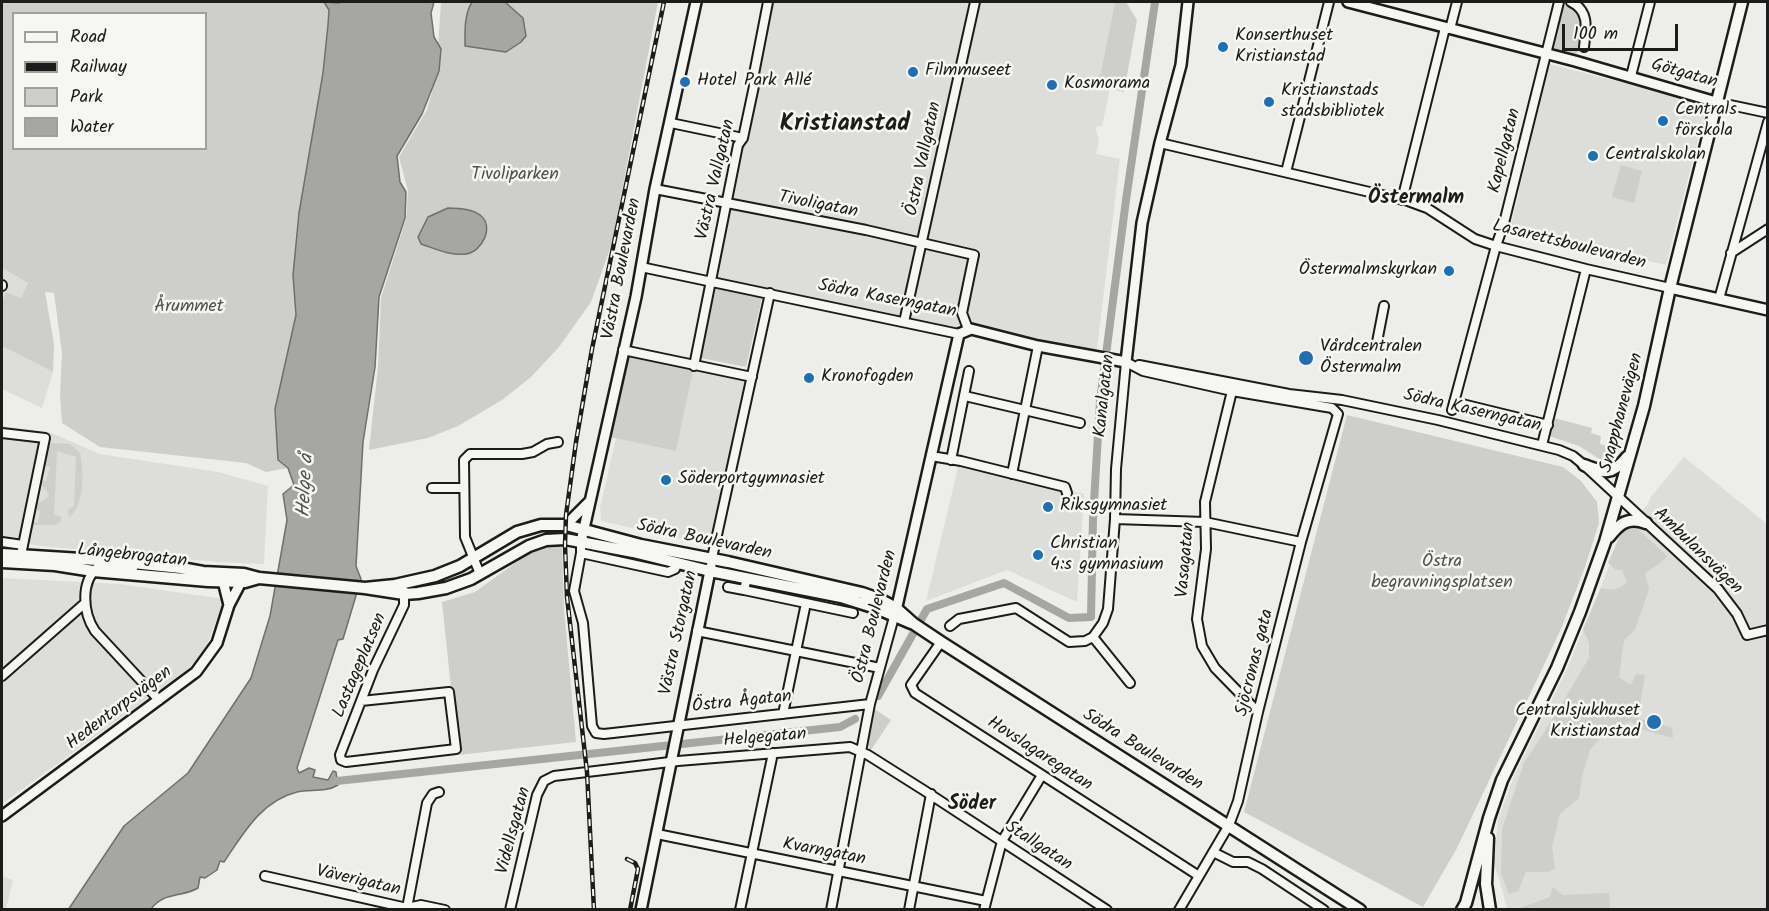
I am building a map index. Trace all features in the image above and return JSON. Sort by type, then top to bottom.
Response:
[{"type":"main road","name":"Snapphanevägen","points":[[1462,909],[1469,894],[1489,818],[1502,780],[1557,668],[1605,542],[1644,406],[1670,288],[1742,2]]},
{"type":"main road","points":[[1584,465],[1603,472],[1611,471],[1621,464],[1630,452]]},
{"type":"main road","points":[[1605,542],[1625,521],[1634,520],[1646,523]]},
{"type":"main road","name":"Långebrogatan","points":[[403,589],[442,573],[530,528],[541,525],[566,525],[584,530]]},
{"type":"main road","name":"Södra Boulevarden","points":[[584,530],[641,545],[712,558],[862,593],[879,599],[895,613],[1356,908]]},
{"type":"main road","name":"Långebrogatan","points":[[2,562],[55,565],[93,571],[219,577],[244,574],[262,578],[363,588],[446,588],[480,574],[520,550],[539,542],[558,539],[581,548]]},
{"type":"main road","name":"Södra Boulevarden","points":[[581,548],[678,563],[841,597],[895,613]]},
{"type":"main road","name":"Långebrogatan","points":[[2,554],[22,550],[181,568],[241,582],[262,578]]},
{"type":"main road","name":"Snapphanevägen","points":[[1489,818],[1486,884],[1490,909]]},
{"type":"street","name":"Västra Boulevarden","points":[[581,548],[696,2]]},
{"type":"street","name":"Västra Vallgatan","points":[[694,366],[738,146],[743,138],[754,86],[753,79],[768,2]]},
{"type":"street","name":"Östra Vallgatan","points":[[904,322],[975,2]]},
{"type":"street","name":"Kanalgatan","points":[[1093,637],[1103,623],[1108,609],[1115,519],[1116,469],[1142,223],[1181,65],[1188,2]]},
{"type":"street","points":[[1286,172],[1329,2]]},
{"type":"street","name":"Götgatan","points":[[1348,2],[1631,76],[1716,102],[1767,112]]},
{"type":"street","points":[[1402,200],[1456,2]]},
{"type":"street","name":"Kapellgatan","points":[[1548,424],[1453,406],[1504,223],[1559,2]]},
{"type":"street","points":[[1571,2],[1580,6],[1584,12],[1584,47]]},
{"type":"street","points":[[1631,76],[1650,2]]},
{"type":"street","points":[[1719,299],[1767,122]]},
{"type":"street","points":[[671,123],[743,138]]},
{"type":"street","name":"Lasarettsboulevarden","points":[[1160,143],[1402,200],[1427,208],[1467,234],[1496,246],[1767,310]]},
{"type":"street","name":"Tivoligatan","points":[[655,189],[866,230],[974,255],[962,313],[968,329]]},
{"type":"street","points":[[1731,253],[1767,230]]},
{"type":"street","name":"Södra Kaserngatan","points":[[641,267],[959,334],[968,329],[1038,346],[1277,392],[1342,400],[1542,445],[1566,453],[1584,465],[1618,496]]},
{"type":"street","points":[[1542,445],[1586,269]]},
{"type":"street","name":"Västra Storgatan","points":[[641,909],[712,558],[770,293]]},
{"type":"street","points":[[1377,342],[1384,306]]},
{"type":"street","name":"Östra Boulevarden","points":[[831,909],[870,704],[895,613],[959,334]]},
{"type":"street","points":[[1012,474],[1038,346]]},
{"type":"street","points":[[623,351],[752,377]]},
{"type":"street","name":"Södra Kaserngatan","points":[[1126,362],[1143,371],[1233,391],[1332,408],[1338,414]]},
{"type":"street","points":[[951,460],[969,371]]},
{"type":"street","name":"Vasagatan","points":[[1233,391],[1205,502],[1206,549],[1197,619],[1202,646],[1215,668],[1258,712]]},
{"type":"street","points":[[965,396],[1080,423]]},
{"type":"street","name":"Sjöcronas gata","points":[[1179,909],[1229,825],[1240,790],[1301,542],[1338,414]]},
{"type":"street","points":[[2,433],[45,438],[22,550],[2,542]]},
{"type":"street","points":[[480,574],[465,537],[464,460],[470,454],[533,452],[547,444],[558,442]]},
{"type":"street","points":[[931,456],[1065,487],[1067,493]]},
{"type":"street","points":[[432,488],[464,488]]},
{"type":"street","name":"Ambulansvägen","points":[[1618,496],[1726,597],[1747,635],[1767,630]]},
{"type":"street","points":[[566,525],[591,501]]},
{"type":"street","points":[[1115,519],[1205,522],[1301,542]]},
{"type":"street","name":"Östra Ågatan","points":[[581,548],[574,591],[583,623],[592,726],[596,732],[604,734],[677,730],[870,704]]},
{"type":"street","points":[[159,700],[88,621],[84,604],[93,571],[104,566],[203,572]]},
{"type":"street","points":[[219,577],[227,593],[229,605]]},
{"type":"street","points":[[744,590],[747,578]]},
{"type":"street","name":"Hedentorpsvägen","points":[[2,816],[196,672],[217,643],[229,605],[241,582]]},
{"type":"street","points":[[728,587],[853,613]]},
{"type":"street","name":"Lastageplatsen","points":[[361,701],[449,692],[456,749],[346,762],[341,760],[340,755],[372,670],[404,605],[403,589]]},
{"type":"street","points":[[783,714],[806,603]]},
{"type":"street","points":[[2,676],[84,604]]},
{"type":"street","points":[[950,626],[959,619],[1016,608],[1070,642],[1093,637],[1130,683]]},
{"type":"street","points":[[697,631],[880,668]]},
{"type":"street","name":"Hovslagaregatan","points":[[942,642],[911,685],[913,689],[1199,876]]},
{"type":"street","name":"Helgegatan","points":[[672,759],[850,747],[861,751]]},
{"type":"street","name":"Stallgatan","points":[[861,751],[1107,909]]},
{"type":"street","points":[[740,909],[773,753]]},
{"type":"street","name":"Videllsgatan","points":[[510,909],[537,795],[544,781],[554,776],[672,759]]},
{"type":"street","points":[[985,905],[1002,841],[1042,775]]},
{"type":"street","points":[[406,908],[427,803],[433,794],[439,792]]},
{"type":"street","points":[[909,909],[931,795]]},
{"type":"street","name":"Kvarngatan","points":[[657,834],[913,887],[985,905]]},
{"type":"street","points":[[1213,852],[1233,862],[1248,862],[1262,869],[1324,909]]},
{"type":"street","name":"Väverigatan","points":[[265,876],[406,908],[421,905],[445,909]]},
{"type":"shaded area","points":[[768,2],[1115,2],[1100,76],[1096,85],[1110,89],[1102,126],[1095,127],[1099,141],[1096,154],[1120,159],[1096,357],[711,277]]},
{"type":"shaded area","points":[[1549,64],[1707,104],[1666,265],[1510,229]]},
{"type":"shaded area","points":[[2,268],[28,283],[21,299],[6,292],[2,301]]},
{"type":"shaded area","points":[[2,346],[53,372],[42,408],[2,389]]},
{"type":"shaded area","name":"Söderportgymnasiet","points":[[693,369],[746,380],[713,546],[601,521],[600,508],[616,438],[676,451]]},
{"type":"shaded area","points":[[2,426],[49,432],[100,454],[218,472],[268,486],[264,564],[41,546],[2,539]]},
{"type":"shaded area","name":"Centralsjukhuset Kristianstad","points":[[1684,457],[1767,524],[1767,909],[1507,909],[1494,863],[1498,820],[1515,774],[1567,669],[1624,530],[1648,504],[1650,498]]},
{"type":"shaded area","points":[[959,464],[1084,494],[1077,602],[1007,570],[926,601]]},
{"type":"shaded area","points":[[2,578],[120,584],[224,599],[206,648],[187,670],[2,804]]},
{"type":"shaded area","points":[[2,876],[13,880],[6,909],[2,909]]},
{"type":"green space","name":"Årummet","points":[[2,2],[379,2],[278,461],[288,468],[266,472],[246,463],[100,447],[62,423],[60,395],[62,353],[54,293],[45,292],[54,344],[53,372],[2,346],[2,301],[6,292],[21,298],[28,283],[2,268]]},
{"type":"green space","name":"Tivoliparken","points":[[441,2],[658,2],[612,243],[591,302],[559,347],[531,377],[502,400],[458,426],[428,438],[369,450],[378,367],[381,298],[406,219],[408,191],[399,157],[427,110],[436,77]]},
{"type":"green space","points":[[1115,2],[1126,2],[1137,20],[1124,92],[1096,85],[1098,75],[1100,76]]},
{"type":"green space","points":[[1564,4],[1575,7],[1581,18],[1579,51],[1573,57],[1553,50]]},
{"type":"green space","points":[[1621,165],[1642,171],[1634,203],[1612,197]]},
{"type":"green space","points":[[716,287],[762,298],[746,367],[701,358]]},
{"type":"green space","points":[[623,350],[694,366],[676,451],[605,436]]},
{"type":"green space","name":"Östra begravningsplatsen","points":[[1347,415],[1563,467],[1581,481],[1597,502],[1599,523],[1561,629],[1457,848],[1423,907],[1244,812]]},
{"type":"green space","points":[[1554,418],[1592,428],[1591,433],[1601,436],[1600,444],[1616,448],[1610,456],[1601,460],[1579,446],[1549,436]]},
{"type":"green space","points":[[49,443],[70,444],[80,453],[81,496],[69,518],[68,510],[74,506],[76,457],[57,451],[54,515],[61,516],[61,521],[56,525],[32,525],[33,522],[38,522],[40,511],[36,509],[37,504],[49,494],[41,484],[41,480],[46,481],[50,467],[44,465]]},
{"type":"green space","points":[[1632,527],[1638,529],[1667,556],[1645,574],[1649,589],[1635,630],[1624,640],[1619,677],[1631,685],[1636,674],[1645,675],[1638,718],[1672,728],[1673,738],[1639,729],[1631,721],[1604,733],[1590,750],[1579,798],[1560,814],[1552,847],[1555,868],[1548,872],[1526,872],[1518,891],[1509,894],[1501,873],[1502,829],[1524,763],[1589,658],[1589,643],[1583,629],[1601,588],[1615,589],[1627,582],[1622,570],[1616,570],[1608,563],[1623,529]]},
{"type":"green space","points":[[551,545],[562,546],[564,610],[576,742],[458,755],[442,602],[475,592],[533,550]]},
{"type":"green space","points":[[873,708],[891,720],[871,750],[868,746],[867,735]]},
{"type":"green space","points":[[1553,887],[1563,895],[1609,893],[1610,909],[1517,909],[1550,897]]},
{"type":"water","name":"Helge å","points":[[324,2],[434,2],[431,13],[434,37],[441,49],[439,71],[422,114],[397,156],[400,182],[406,192],[405,218],[379,297],[375,367],[363,442],[356,566],[361,579],[343,639],[338,640],[297,768],[299,773],[309,768],[315,770],[313,777],[328,780],[333,771],[336,772],[338,785],[323,790],[297,792],[273,803],[254,820],[224,862],[220,861],[217,870],[205,878],[200,877],[198,888],[192,891],[168,897],[156,903],[151,909],[68,910],[124,826],[188,773],[251,678],[270,616],[287,520],[283,494],[294,485],[288,468],[278,460],[275,409],[296,315],[293,275],[299,213],[323,73],[329,10]]},
{"type":"water","points":[[472,2],[505,2],[523,18],[526,36],[506,52],[465,46],[466,18]]},
{"type":"water","points":[[448,208],[473,211],[484,220],[485,238],[477,249],[466,254],[455,254],[421,244],[418,237],[428,217]]},
{"type":"waterway","points":[[878,696],[927,609],[1004,583],[1069,618],[1091,617],[1093,519],[1100,401],[1155,2]]},
{"type":"waterway","points":[[337,781],[840,727],[855,719]]},
{"type":"railway","points":[[594,910],[587,772],[567,597],[566,515],[592,349],[664,2]]},
{"type":"railway","points":[[627,859],[635,863],[638,869],[630,910]]},
{"type":"place","name":"Konserthuset Kristianstad","points":[[1223,47]]},
{"type":"place","name":"Filmmuseet","points":[[913,72]]},
{"type":"place","name":"Hotel Park Allé","points":[[685,82]]},
{"type":"place","name":"Kosmorama","points":[[1052,85]]},
{"type":"place","name":"Kristianstads stadsbibliotek","points":[[1269,102]]},
{"type":"place","name":"Centrals förskola","points":[[1663,121]]},
{"type":"place","name":"Centralskolan","points":[[1593,156]]},
{"type":"place","name":"Östermalmskyrkan","points":[[1449,271]]},
{"type":"place","name":"Vårdcentralen Östermalm","points":[[1306,358]]},
{"type":"place","name":"Kronofogden","points":[[809,378]]},
{"type":"place","name":"Söderportgymnasiet","points":[[666,480]]},
{"type":"place","name":"Riksgymnasiet","points":[[1048,507]]},
{"type":"place","name":"Christian 4:s gymnasium","points":[[1038,555]]},
{"type":"place","name":"Centralsjukhuset Kristianstad","points":[[1654,722]]},
{"type":"district","name":"Kristianstad","points":[[845,126]]},
{"type":"district","name":"Östermalm","points":[[1416,200]]},
{"type":"district","name":"Söder","points":[[972,806]]}]
